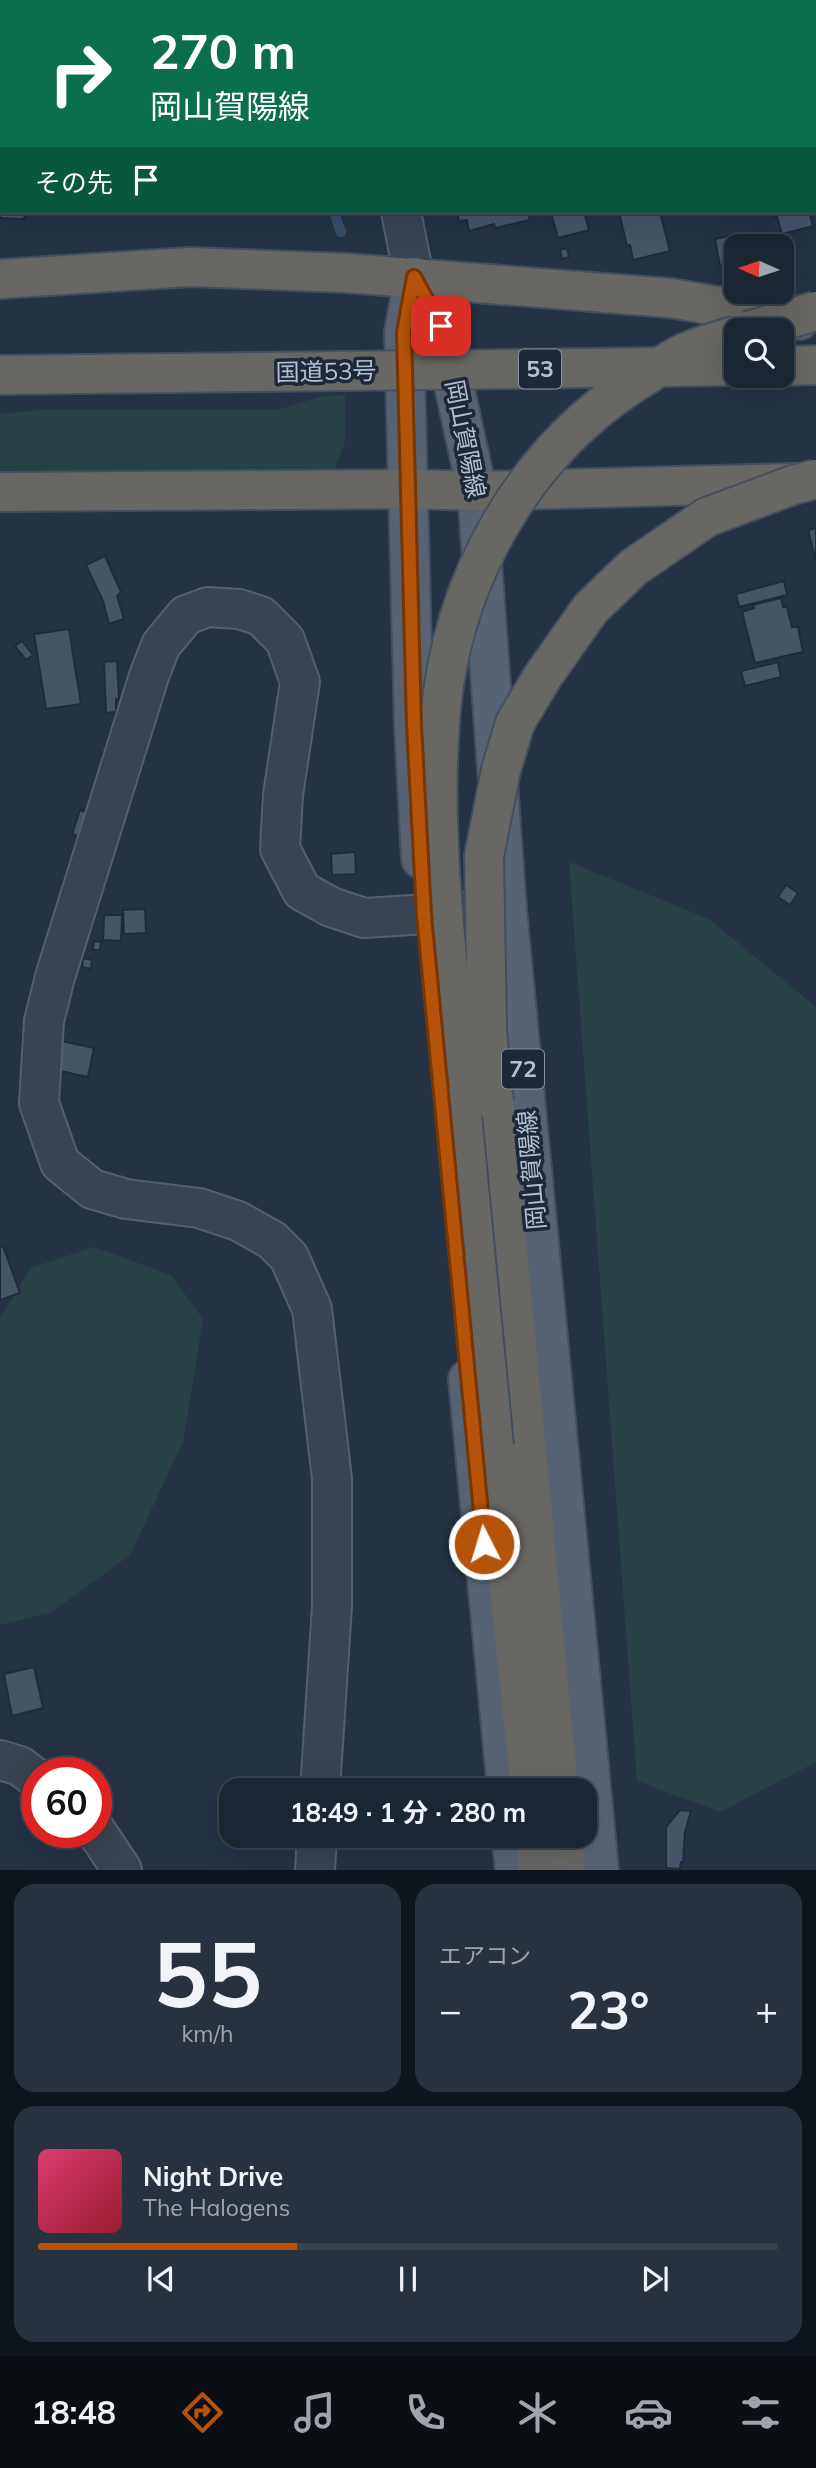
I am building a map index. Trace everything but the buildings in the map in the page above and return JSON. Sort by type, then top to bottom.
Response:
[{"type":"highway","points":[[0,279],[190,267],[414,277],[670,298],[816,323]]},
{"type":"highway","points":[[792,318],[816,311]]},
{"type":"highway","points":[[529,1778],[440,889],[440,722],[447,666],[454,635],[476,571],[515,500],[545,461],[589,414],[629,385],[687,351],[724,339]]},
{"type":"highway","points":[[794,366],[816,365]]},
{"type":"highway","name":"国道53号","points":[[0,375],[724,366]]},
{"type":"highway","points":[[0,492],[409,489],[477,491],[816,480]]},
{"type":"highway","name":"72","points":[[558,1778],[487,1030],[484,856],[501,771],[515,723],[543,676],[591,608],[634,567],[708,517],[793,485],[816,480]]},
{"type":"highway","points":[[536,1848],[538,1870]]},
{"type":"highway","points":[[564,1848],[566,1870]]},
{"type":"main road","name":"岡山賀陽線","points":[[414,277],[404,332],[414,725],[424,915],[506,1778]]},
{"type":"main road","name":"岡山賀陽線","points":[[414,277],[441,326],[477,491],[508,909],[599,1870]]},
{"type":"main road","points":[[513,1848],[515,1870]]},
{"type":"street","points":[[401,214],[414,277]]},
{"type":"street","points":[[321,1778],[332,1606],[332,1479],[312,1309],[289,1257],[272,1240],[238,1222],[199,1208],[126,1199],[92,1189],[60,1163],[38,1103],[44,1021],[55,977],[149,676],[161,645],[186,615],[208,607],[239,609],[261,616],[285,640],[300,682],[284,795],[280,849],[302,891],[331,907],[364,918],[508,909]]},
{"type":"street","points":[[0,1760],[21,1767]]},
{"type":"street","points":[[107,1848],[122,1870]]},
{"type":"street","points":[[315,1870],[316,1848]]},
{"type":"green space","points":[[345,395],[345,442],[333,473],[0,476],[0,414],[41,410],[277,410],[322,396]]},
{"type":"green space","points":[[569,862],[709,919],[816,1007],[816,1762],[720,1812],[637,1781]]},
{"type":"green space","points":[[94,1247],[171,1275],[203,1319],[183,1442],[130,1555],[52,1612],[0,1625],[0,1318],[31,1268]]},
{"type":"waterway","points":[[335,214],[341,232]]},
{"type":"route","points":[[441,326],[414,277],[404,332],[414,725],[424,915],[484,1544]]}]
